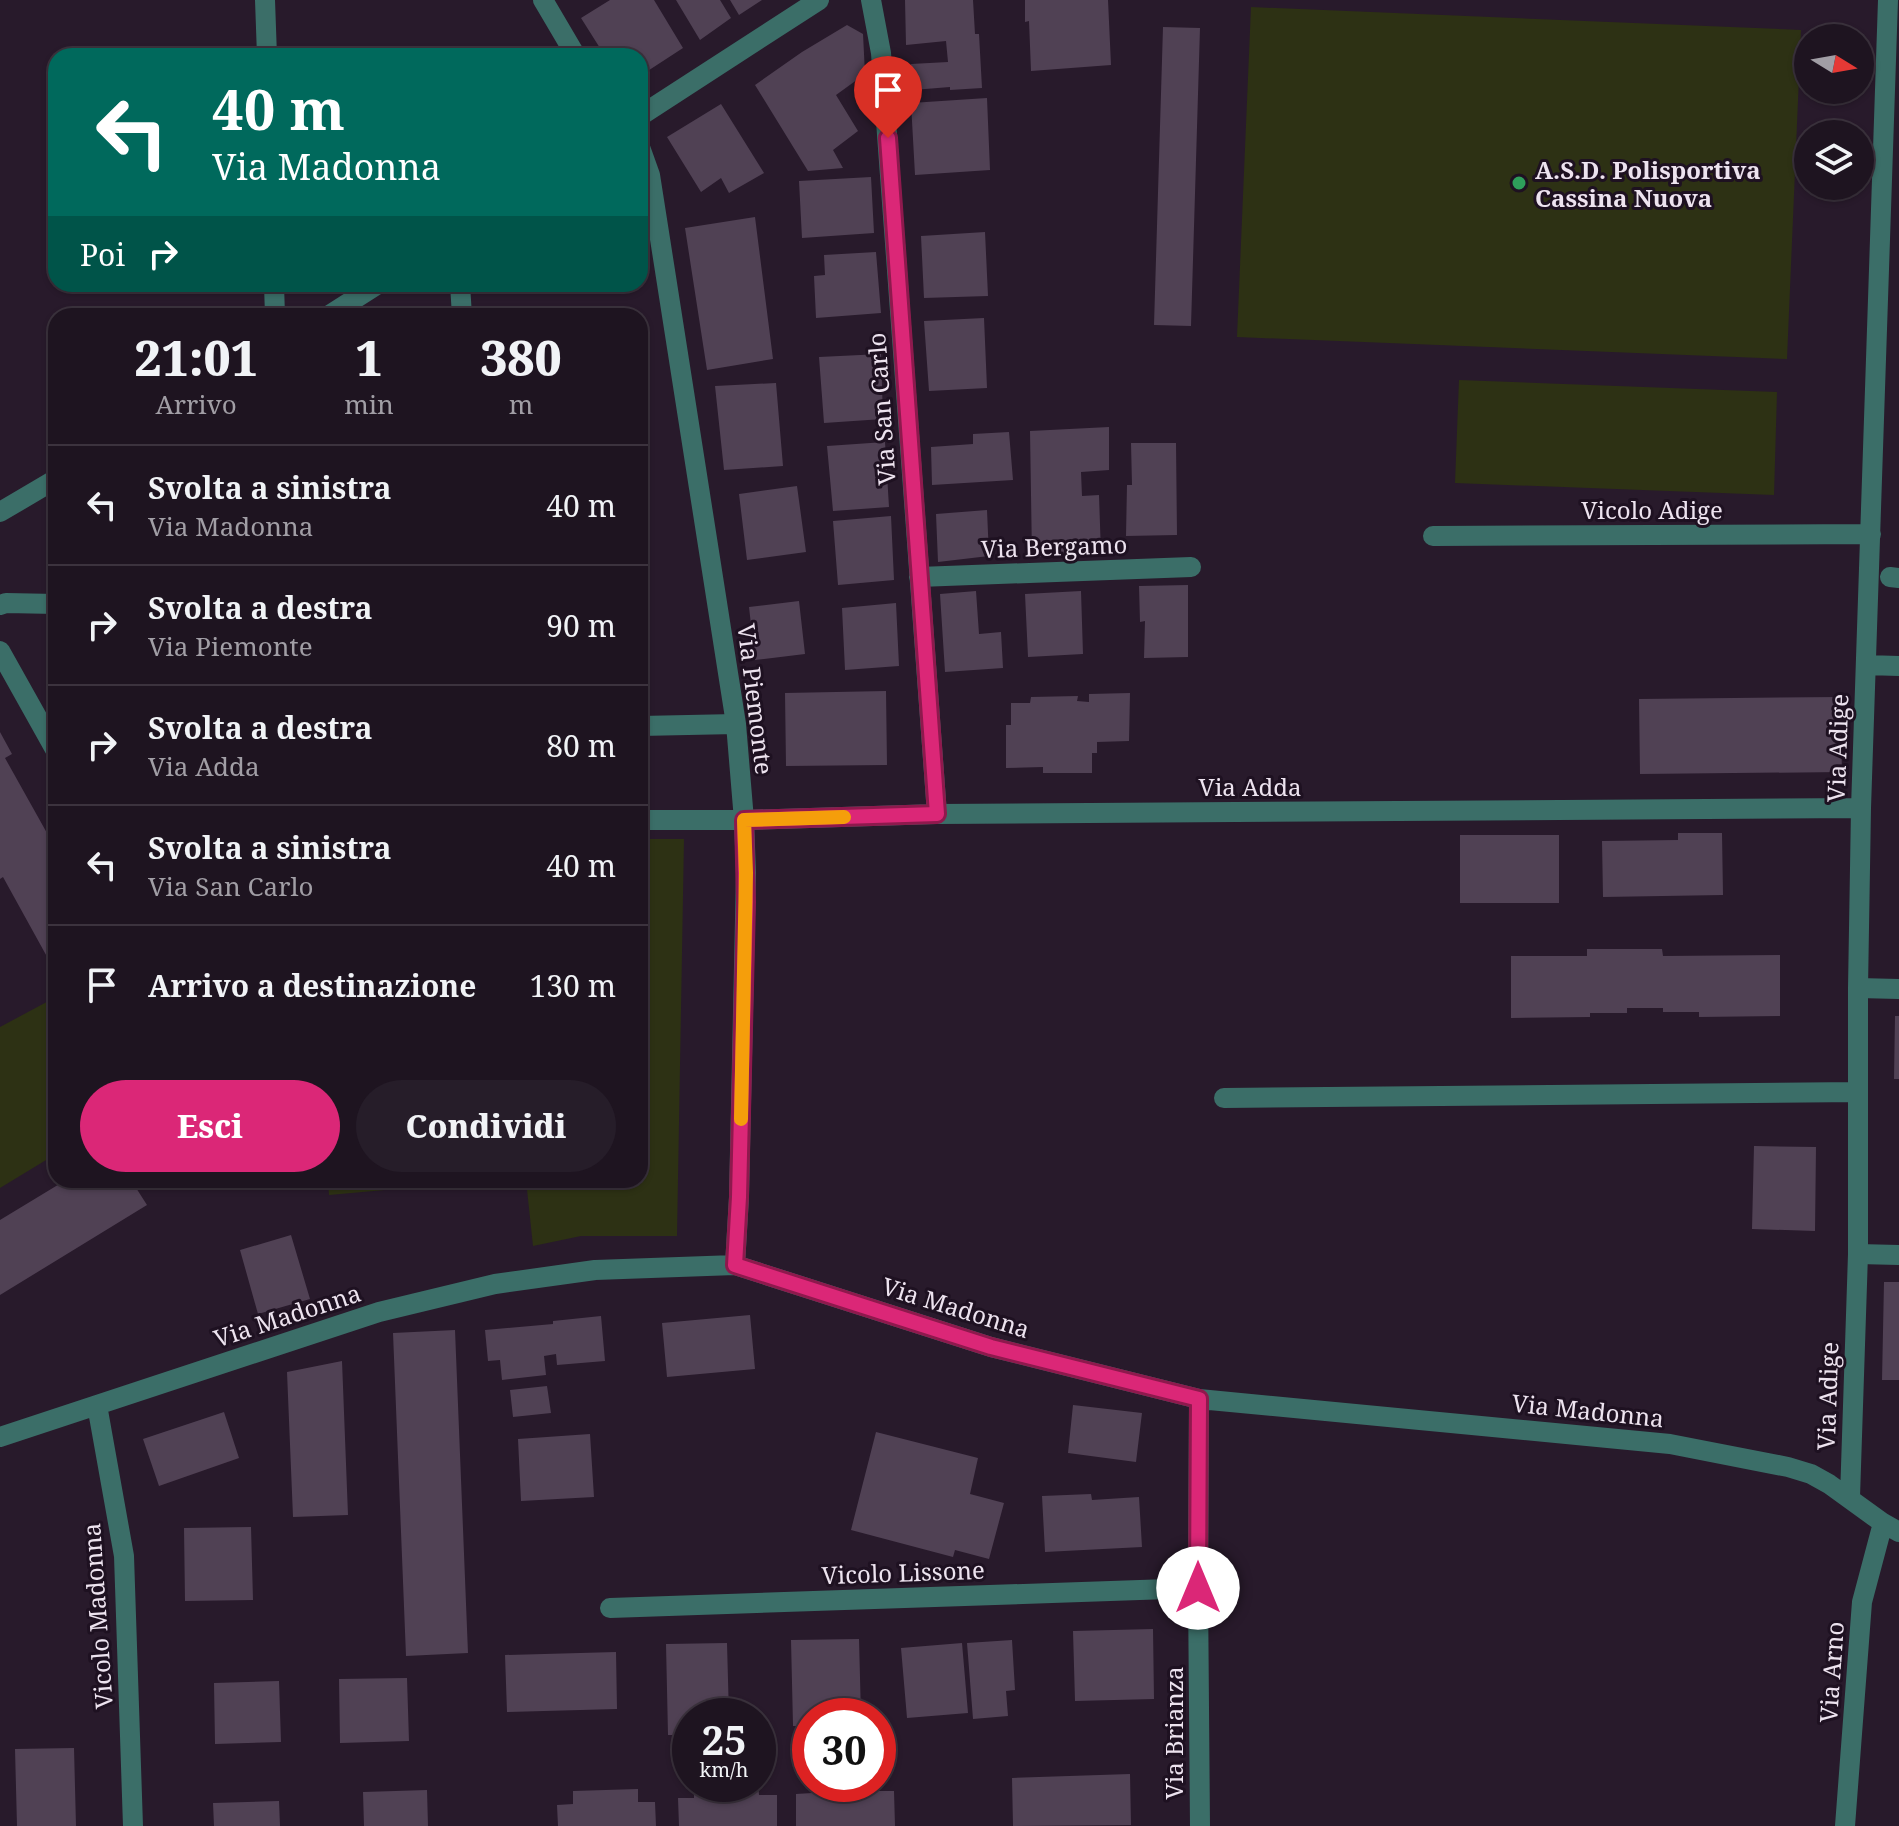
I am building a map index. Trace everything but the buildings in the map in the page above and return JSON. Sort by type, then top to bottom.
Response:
[{"type":"street","points":[[265,0],[267,48]]},
{"type":"street","points":[[543,0],[571,48]]},
{"type":"street","name":"Via San Carlo","points":[[871,0],[881,53],[937,814]]},
{"type":"street","name":"Via Adige","points":[[1850,1497],[1858,1254],[1848,1092],[1858,988],[1861,808],[1888,0]]},
{"type":"street","points":[[648,111],[807,3]]},
{"type":"street","name":"Via Piemonte","points":[[648,169],[736,724],[744,820],[746,873],[735,1265]]},
{"type":"street","points":[[340,308],[366,292]]},
{"type":"street","points":[[2,505],[48,483]]},
{"type":"street","name":"Vicolo Adige","points":[[1433,536],[1871,534]]},
{"type":"street","name":"Via Bergamo","points":[[919,577],[1191,567]]},
{"type":"street","points":[[0,605],[48,604]]},
{"type":"street","points":[[0,651],[48,737]]},
{"type":"street","points":[[1866,665],[1899,666]]},
{"type":"street","points":[[648,726],[736,724]]},
{"type":"street","name":"Via Adda","points":[[648,820],[937,814],[1861,808]]},
{"type":"street","points":[[1858,988],[1899,989]]},
{"type":"street","points":[[1224,1098],[1848,1092]]},
{"type":"street","points":[[1858,1254],[1899,1255]]},
{"type":"street","name":"Via Madonna","points":[[0,1437],[379,1312],[495,1284],[595,1270],[735,1265],[991,1347],[1199,1399],[1670,1444],[1788,1467],[1811,1474],[1850,1497],[1891,1528]]},
{"type":"street","name":"Via Brianza","points":[[1199,1399],[1200,1826]]},
{"type":"street","name":"Vicolo Madonna","points":[[97,1405],[124,1556],[133,1826]]},
{"type":"street","name":"Via Arno","points":[[1845,1826],[1862,1602],[1891,1528]]},
{"type":"street","name":"Vicolo Lissone","points":[[610,1608],[1198,1588]]},
{"type":"green space","name":"A.S.D. Polisportiva Cassina Nuova","points":[[1251,7],[1794,30],[1794,104],[1798,104],[1797,120],[1794,120],[1787,359],[1237,337]]},
{"type":"green space","points":[[1459,380],[1777,392],[1774,495],[1455,483]]},
{"type":"green space","points":[[648,839],[684,839],[677,1236],[581,1236],[533,1246],[527,1188],[648,1188]]},
{"type":"green space","points":[[48,1001],[48,1159],[0,1188],[0,1027]]},
{"type":"green space","points":[[329,1188],[396,1188],[396,1189],[329,1195]]},
{"type":"slow traffic","points":[[741,1119],[746,873],[744,820],[844,817]]},
{"type":"place","name":"A.S.D. Polisportiva Cassina Nuova","points":[[1519,183]]},
{"type":"route","points":[[888,138],[937,814],[744,820],[746,902],[735,1265],[991,1347],[1199,1399],[1198,1588]]}]
